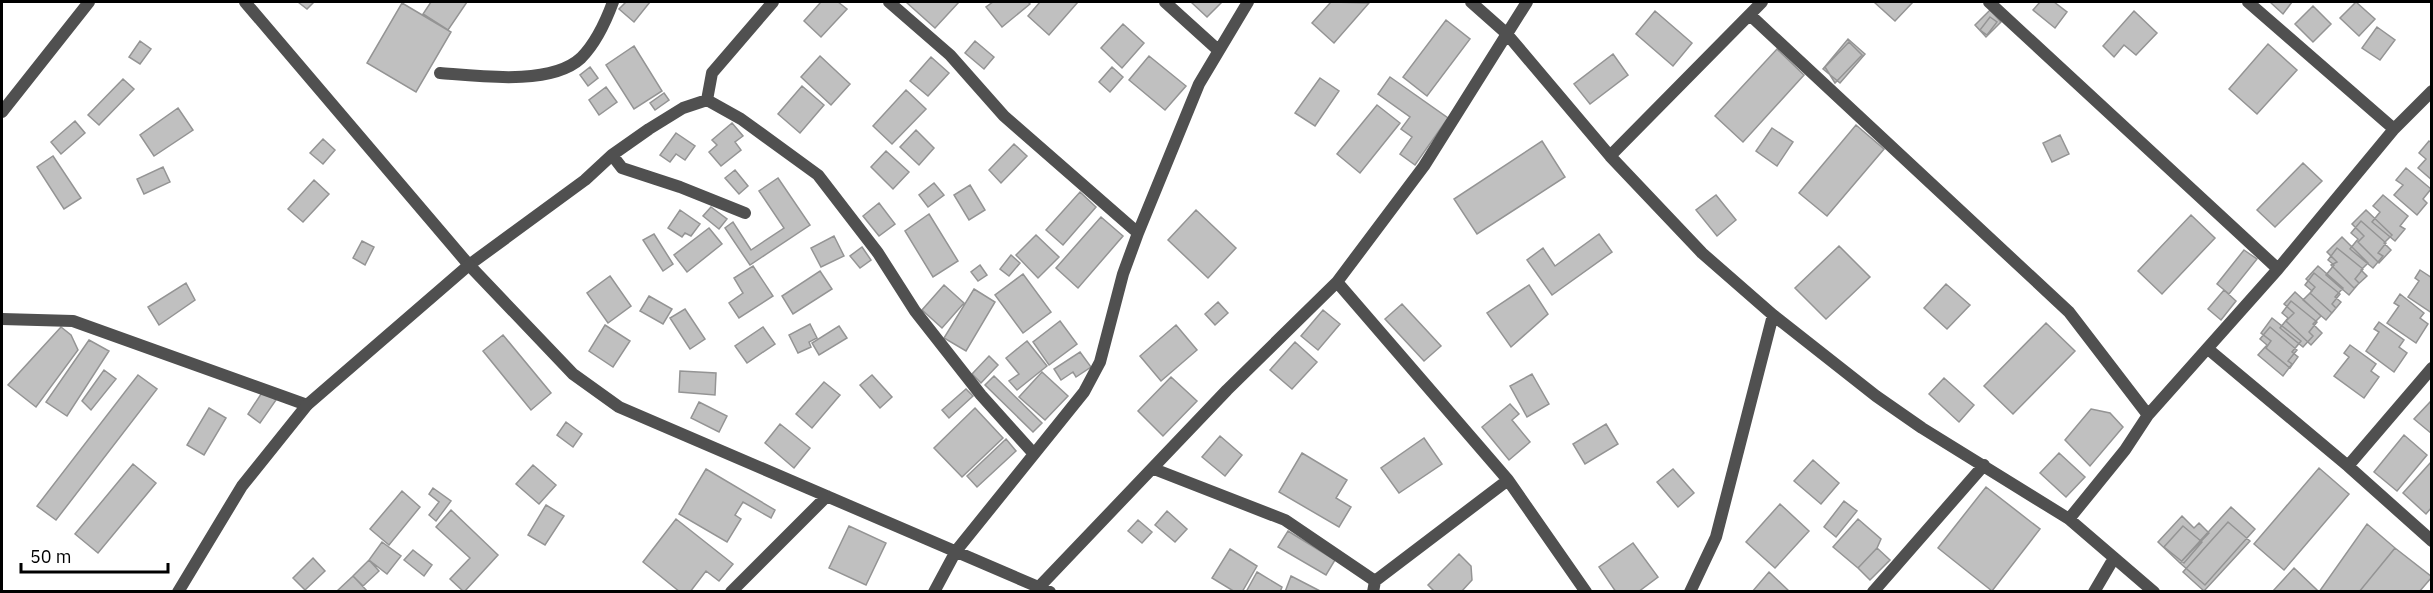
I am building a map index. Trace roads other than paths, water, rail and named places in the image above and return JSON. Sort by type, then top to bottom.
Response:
[{"type":"street","points":[[2,112],[89,2]]},
{"type":"street","points":[[245,2],[469,265],[573,374],[619,407],[1045,589],[1227,390],[1336,282],[1424,166],[1527,2]]},
{"type":"street","points":[[440,73],[499,78],[555,71],[580,59],[595,40],[613,2]]},
{"type":"street","points":[[707,100],[711,73],[773,2]]},
{"type":"street","points":[[889,2],[950,55],[1004,116],[1138,232]]},
{"type":"street","points":[[1165,2],[1218,50]]},
{"type":"street","points":[[934,591],[956,551],[1084,392],[1100,362],[1123,274],[1138,232],[1160,184],[1199,84],[1248,2]]},
{"type":"street","points":[[1471,2],[1506,33],[1610,156],[1702,253],[1773,315],[1876,396],[1922,428],[2069,519],[2154,591]]},
{"type":"street","points":[[1610,156],[1762,2]]},
{"type":"street","points":[[1989,2],[2278,269]]},
{"type":"street","points":[[2248,2],[2394,129]]},
{"type":"street","points":[[1750,15],[2069,312],[2148,415]]},
{"type":"street","points":[[2069,519],[2125,450],[2148,415],[2278,269],[2394,129],[2432,91]]},
{"type":"street","points":[[178,591],[242,486],[307,405],[469,265],[585,180],[612,155],[683,108],[707,100],[741,119],[818,175],[878,253],[922,320],[981,395],[1034,454]]},
{"type":"street","points":[[612,155],[622,168],[680,187],[745,213]]},
{"type":"street","points":[[1336,282],[1508,480],[1586,591]]},
{"type":"street","points":[[1690,591],[1716,537],[1773,315]]},
{"type":"street","points":[[2,319],[73,321],[307,405]]},
{"type":"street","points":[[2208,349],[2348,466],[2432,541]]},
{"type":"street","points":[[2348,466],[2432,368]]},
{"type":"street","points":[[1873,591],[1984,465]]},
{"type":"street","points":[[1154,469],[1285,520],[1374,586],[1508,480]]},
{"type":"street","points":[[731,591],[827,496]]},
{"type":"street","points":[[2094,591],[2114,558]]}]
